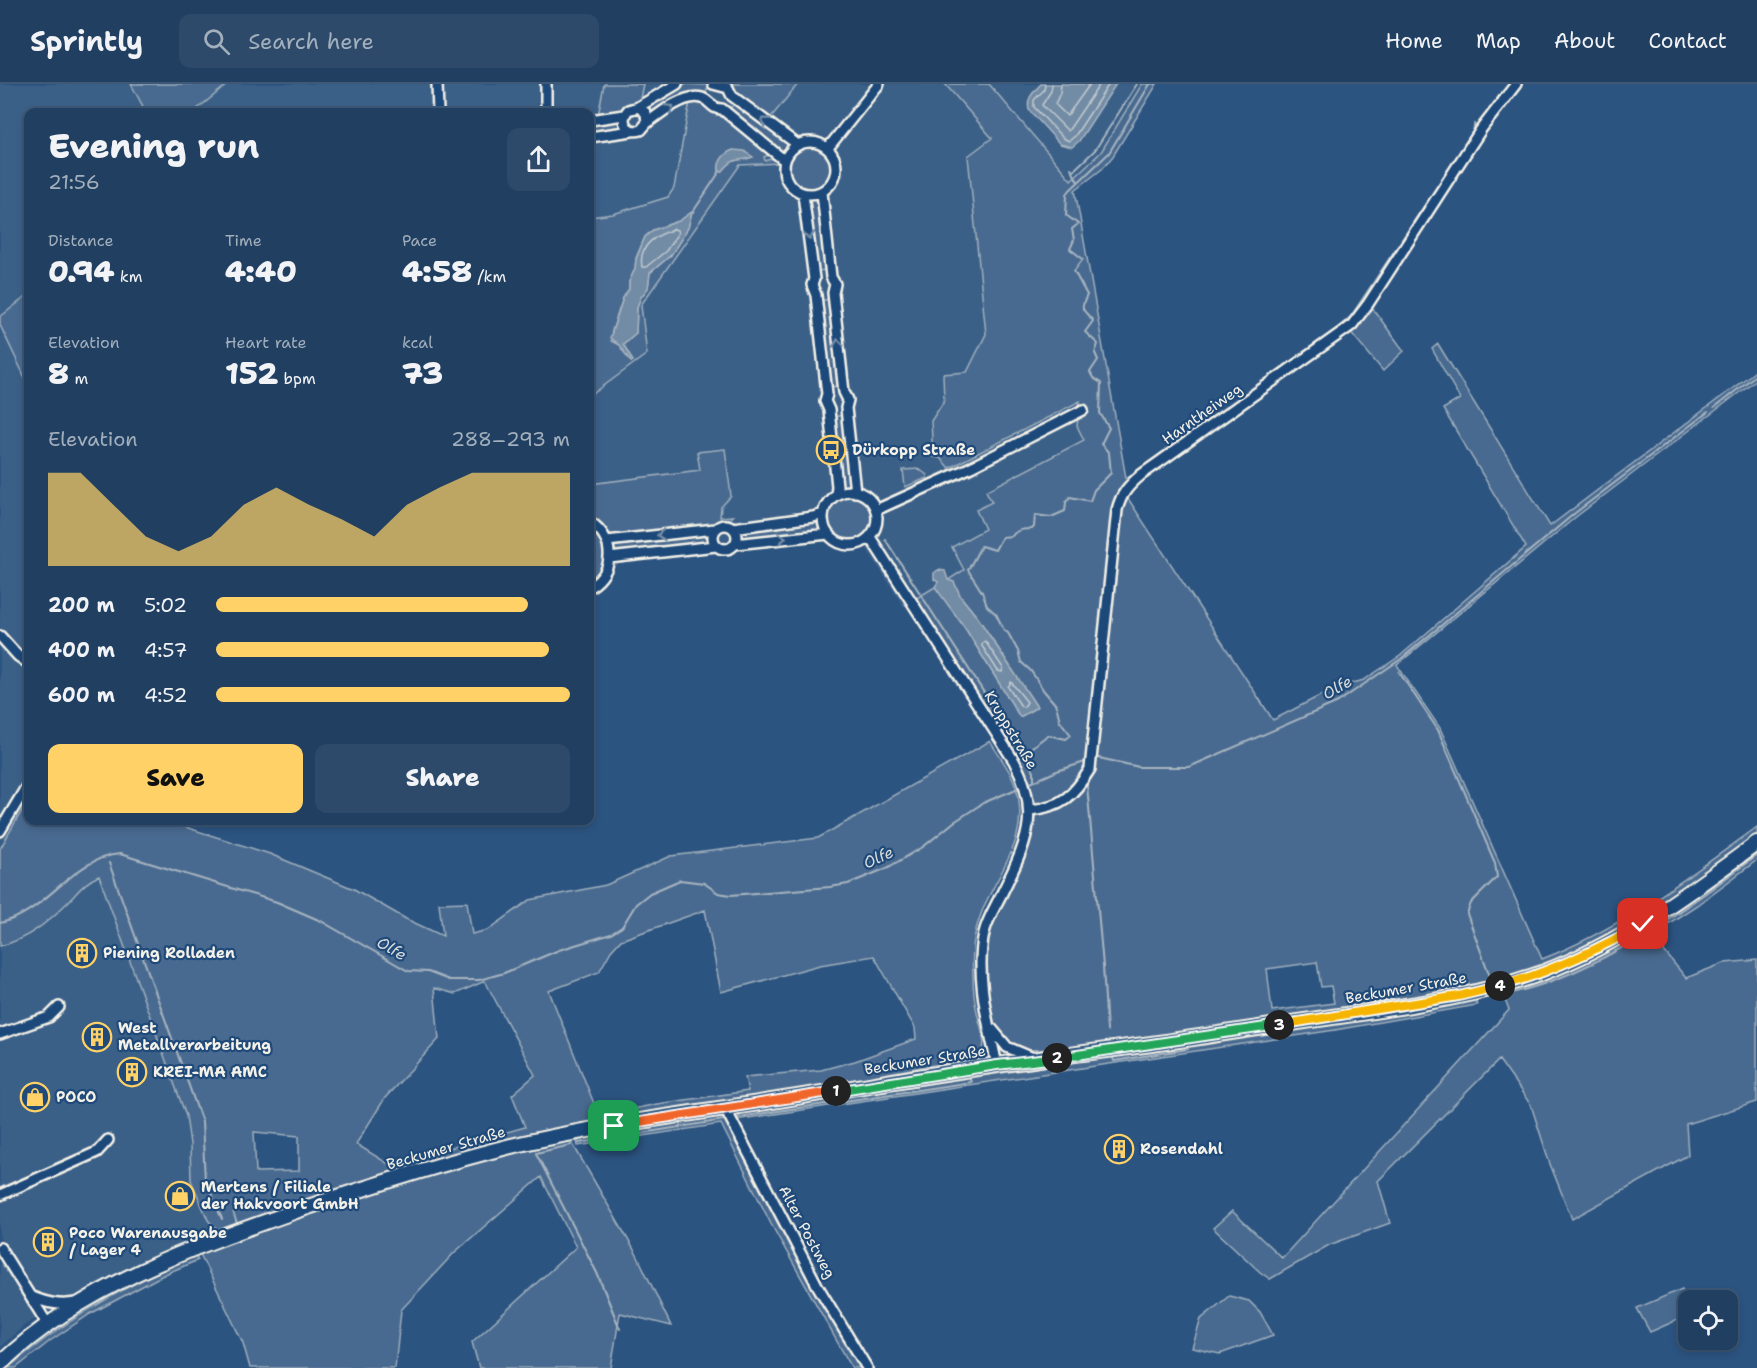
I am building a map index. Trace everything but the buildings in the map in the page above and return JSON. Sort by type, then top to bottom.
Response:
[{"type":"main road","name":"Beckumer Straße","points":[[0,1364],[48,1324],[85,1301],[148,1268],[194,1247],[402,1176],[512,1146],[581,1132],[997,1065],[1383,1010],[1459,996],[1512,982],[1572,960],[1616,939],[1643,924],[1690,892],[1757,843]]},
{"type":"street","points":[[437,84],[438,108]]},
{"type":"street","points":[[546,84],[546,108]]},
{"type":"street","points":[[632,131],[624,124],[624,115],[628,110],[638,107],[677,84]]},
{"type":"street","points":[[828,148],[879,84]]},
{"type":"street","name":"Harntheiweg","points":[[1030,810],[1057,804],[1072,794],[1090,769],[1117,510],[1122,495],[1129,485],[1141,475],[1352,325],[1482,128],[1516,84]]},
{"type":"street","points":[[708,101],[709,91],[714,85],[728,88],[732,96],[798,146]]},
{"type":"street","points":[[722,109],[729,105],[732,96]]},
{"type":"street","points":[[594,136],[641,130],[647,123],[686,99],[698,97],[708,101],[713,108],[722,109],[785,161]]},
{"type":"street","points":[[638,107],[646,113],[647,123]]},
{"type":"street","points":[[594,119],[624,115]]},
{"type":"street","points":[[813,142],[828,148],[837,166],[836,177],[830,186],[813,195],[803,194],[789,184],[785,177],[785,161],[790,152],[798,146],[813,142]]},
{"type":"street","points":[[822,192],[831,277],[835,284],[832,293],[844,392],[848,400],[846,408],[855,492]]},
{"type":"street","points":[[803,194],[814,279],[812,285],[816,295],[827,394],[825,401],[829,410],[836,495]]},
{"type":"street","points":[[814,279],[822,274],[831,277]]},
{"type":"street","points":[[816,295],[825,297],[832,293]]},
{"type":"street","points":[[827,394],[835,390],[844,392]]},
{"type":"street","points":[[829,410],[837,413],[846,408]]},
{"type":"street","points":[[876,510],[969,468],[1083,410]]},
{"type":"street","points":[[846,491],[855,492],[868,498],[876,510],[875,529],[867,539],[853,545],[843,544],[828,534],[823,514],[830,500],[836,495],[846,491]]},
{"type":"street","points":[[607,541],[715,529],[726,524],[734,528],[823,514]]},
{"type":"street","points":[[594,525],[607,541],[609,558],[602,577],[594,584]]},
{"type":"street","points":[[715,529],[712,538],[716,546],[720,549],[729,549],[735,544],[738,536],[734,528]]},
{"type":"street","points":[[735,544],[828,534]]},
{"type":"street","name":"Kruppstraße","points":[[867,539],[943,649],[1023,777],[1028,793],[1030,810],[1027,835],[1020,858],[985,931],[981,958],[989,1025],[997,1065]]},
{"type":"street","points":[[609,558],[716,546]]},
{"type":"street","points":[[0,636],[24,660]]},
{"type":"street","points":[[0,831],[24,791]]},
{"type":"street","points":[[0,1034],[49,1017],[59,1006]]},
{"type":"street","points":[[989,1025],[1007,1047],[1028,1057],[1043,1059]]},
{"type":"street","name":"Alter Postweg","points":[[725,1108],[817,1285],[867,1368]]},
{"type":"street","points":[[0,1195],[97,1152],[108,1140]]},
{"type":"street","points":[[0,1248],[48,1324]]},
{"type":"street","points":[[32,1297],[47,1303],[64,1305],[85,1301]]},
{"type":"shaded area","points":[[0,84],[1142,84],[1101,152],[1074,183],[1122,456],[952,546],[964,570],[947,580],[945,571],[936,571],[934,573],[938,582],[935,587],[904,607],[865,546],[843,547],[816,538],[744,546],[727,552],[713,550],[621,560],[594,589],[594,108],[24,108],[24,825],[165,825],[123,897],[211,1125],[218,1181],[238,1225],[128,1267],[26,1324],[0,1347]]},
{"type":"shaded area","points":[[131,84],[228,84],[198,108],[144,108]]},
{"type":"shaded area","points":[[604,84],[643,84],[639,104],[621,113],[598,116]]},
{"type":"shaded area","points":[[684,84],[709,85],[705,95],[651,115],[646,106]]},
{"type":"shaded area","points":[[728,84],[798,84],[768,121],[735,95]]},
{"type":"shaded area","points":[[945,84],[989,84],[1071,180],[1101,152],[1142,84],[1157,84],[1113,156],[1102,169],[1075,190],[1126,478],[1351,316],[1473,132],[1474,123],[1476,130],[1351,323],[1140,473],[1125,494],[1273,720],[1335,688],[1364,680],[1400,656],[1526,547],[1443,409],[1460,399],[1432,349],[1438,344],[1550,526],[1757,370],[1757,379],[1577,516],[1397,665],[1440,728],[1542,959],[1627,917],[1680,883],[1757,827],[1757,835],[1688,886],[1603,939],[1544,965],[1512,975],[1435,994],[1068,1049],[1023,1050],[1010,1045],[995,1026],[990,1006],[985,958],[989,933],[1023,860],[1033,820],[1036,815],[1056,802],[1040,806],[1034,800],[1027,775],[915,599],[935,587],[965,628],[1020,717],[1037,707],[978,618],[961,597],[954,582],[948,580],[964,570],[952,547],[985,529],[976,510],[992,502],[986,491],[1084,440],[1077,426],[1080,401],[949,468],[940,458],[933,457],[931,421],[944,401],[943,374],[967,372],[986,334],[968,156],[992,138]],"holes":[[[1317,962],[1321,987],[1331,986],[1334,1003],[1272,1011],[1267,969]]]},
{"type":"shaded area","points":[[1518,84],[1522,84],[1493,122],[1397,269],[1395,266],[1483,130]]},
{"type":"shaded area","points":[[690,101],[712,106],[733,120],[771,154],[764,157],[765,161],[778,156],[780,163],[740,165],[641,305],[647,354],[594,393],[594,216],[613,214],[668,197],[674,188]],"holes":[[[692,212],[688,228],[671,255],[650,273],[648,288],[641,296],[637,307],[636,333],[623,344],[631,361],[619,345],[611,341],[623,298],[629,289],[636,258],[645,237],[653,230],[679,221]]]},
{"type":"shaded area","points":[[735,103],[792,145],[784,154],[728,110]]},
{"type":"shaded area","points":[[620,119],[624,129],[594,133],[594,122]]},
{"type":"shaded area","points":[[811,147],[819,148],[826,153],[831,160],[831,176],[826,183],[819,188],[811,189],[803,188],[796,183],[791,176],[790,168],[791,160],[796,153],[803,148]]},
{"type":"shaded area","points":[[819,196],[827,270],[816,271],[807,197]]},
{"type":"shaded area","points":[[24,298],[24,376],[0,325],[0,317]]},
{"type":"shaded area","points":[[830,299],[840,386],[830,387],[819,301]]},
{"type":"shaded area","points":[[1370,305],[1404,351],[1383,371],[1349,330]]},
{"type":"shaded area","points":[[843,415],[852,487],[841,489],[833,417]]},
{"type":"shaded area","points":[[725,449],[731,496],[721,507],[720,517],[733,516],[727,522],[715,526],[613,537],[594,519],[594,483],[700,470],[697,452]]},
{"type":"shaded area","points":[[919,469],[927,475],[927,478],[905,487],[903,470]]},
{"type":"shaded area","points":[[850,496],[865,503],[872,518],[865,533],[850,540],[835,533],[828,518],[835,503]]},
{"type":"shaded area","points":[[820,520],[823,530],[741,539],[740,529]]},
{"type":"shaded area","points":[[594,532],[601,540],[604,554],[601,569],[594,577]]},
{"type":"shaded area","points":[[710,532],[712,543],[612,554],[611,544]]},
{"type":"shaded area","points":[[990,741],[1013,778],[1020,806],[1015,844],[982,912],[973,947],[973,989],[984,1042],[982,1054],[978,1059],[921,1067],[790,1092],[658,1112],[238,1225],[233,1212],[237,1225],[218,1231],[208,1220],[191,1180],[190,1144],[186,1116],[99,876],[85,884],[44,924],[19,939],[0,946],[0,849],[24,807],[24,825],[179,825],[270,854],[354,889],[406,919],[443,936],[439,903],[467,902],[472,934],[488,930],[530,900],[606,885],[671,856],[818,838]],"holes":[[[705,910],[721,992],[820,965],[874,956],[915,1028],[916,1039],[855,1061],[821,1070],[745,1077],[748,1091],[657,1104],[599,1116],[549,991],[599,972],[611,951],[621,940]],[[485,981],[535,1075],[512,1095],[525,1127],[390,1165],[356,1144],[385,1098],[439,1039],[434,988],[455,994]],[[254,1132],[299,1136],[299,1171],[256,1172]]]},
{"type":"shaded area","points":[[1757,852],[1757,860],[1697,905],[1651,935],[1686,978],[1724,963],[1757,960],[1757,1102],[1686,1124],[1688,1155],[1572,1219],[1550,1164],[1531,1105],[1499,1060],[1378,1181],[1390,1223],[1329,1245],[1270,1279],[1213,1228],[1232,1211],[1282,1258],[1509,1010],[1502,993],[1566,971],[1623,942],[1669,914]]},
{"type":"shaded area","points":[[1475,1000],[1477,1005],[1335,1030],[735,1120],[742,1112],[1383,1016]]},
{"type":"shaded area","points":[[720,1116],[726,1118],[865,1368],[852,1368],[771,1224],[721,1124],[578,1146],[577,1142],[580,1139]]},
{"type":"shaded area","points":[[571,1141],[637,1255],[671,1326],[620,1313],[611,1368],[479,1368],[472,1342],[576,1247],[541,1177],[454,1253],[401,1310],[395,1368],[250,1368],[243,1343],[200,1254],[236,1239],[405,1182],[513,1151]]},
{"type":"shaded area","points":[[196,1256],[198,1260],[165,1274],[90,1314],[16,1368],[8,1368],[51,1334],[96,1305]]},
{"type":"shaded area","points":[[1678,1291],[1678,1320],[1650,1332],[1637,1308]]},
{"type":"shaded area","points":[[1229,1296],[1249,1301],[1260,1312],[1273,1335],[1220,1354],[1192,1348],[1201,1319]]},
{"type":"water","points":[[1041,84],[1116,84],[1079,141],[1072,147],[1060,144],[1029,110],[1029,99]]},
{"type":"water","points":[[733,150],[744,151],[753,157],[734,161],[722,172],[719,171],[722,158]]},
{"type":"water","points":[[692,212],[688,228],[671,255],[650,273],[648,288],[637,307],[636,333],[623,344],[633,361],[631,362],[619,345],[610,338],[623,298],[629,289],[636,259],[645,237],[653,230],[679,221]]},
{"type":"water","points":[[938,570],[945,571],[948,580],[954,582],[961,597],[978,618],[1037,707],[1020,717],[965,628],[935,587],[938,582],[934,579],[934,573]]},
{"type":"waterway","points":[[1072,172],[1095,150],[1137,84]]},
{"type":"waterway","points":[[1034,781],[1034,772],[1026,758],[1032,747],[1048,735],[1066,739],[1071,735],[1060,721],[1056,705],[1031,671],[1021,662],[1008,633],[996,614],[987,606],[982,592],[968,570],[981,546],[995,550],[1002,537],[1012,536],[1021,530],[1032,529],[1035,515],[1051,517],[1065,511],[1066,502],[1070,497],[1090,501],[1094,490],[1111,473],[1109,453],[1101,444],[1109,428],[1100,413],[1101,383],[1093,378],[1090,372],[1098,360],[1095,353],[1098,344],[1085,332],[1093,321],[1083,310],[1087,295],[1074,271],[1083,259],[1070,249],[1074,240],[1072,229],[1078,224],[1066,215],[1067,194],[1109,153],[1150,84]]},
{"type":"waterway","points":[[1071,168],[1078,182]]},
{"type":"waterway","points":[[693,212],[720,171]]},
{"type":"waterway","name":"Olfe","points":[[1714,408],[1757,374]]},
{"type":"waterway","name":"Olfe","points":[[1093,759],[1099,758],[1139,767],[1189,767],[1338,702],[1401,659],[1575,513],[1708,412]]},
{"type":"waterway","points":[[885,539],[1026,758]]},
{"type":"waterway","points":[[1399,672],[1438,730],[1495,863],[1497,877],[1471,903],[1467,914],[1491,979]]},
{"type":"waterway","name":"Olfe","points":[[1026,785],[1057,771],[1088,761]]},
{"type":"waterway","points":[[1087,785],[1107,1031]]},
{"type":"waterway","name":"Olfe","points":[[0,923],[32,909],[87,865],[120,854],[277,902],[321,921],[408,971],[428,972],[449,980],[479,980],[504,973],[559,950],[611,934],[622,927],[636,904],[650,893],[680,880],[704,883],[718,893],[731,895],[848,884],[887,868],[923,847],[954,822],[983,803],[1021,787]]},
{"type":"waterway","points":[[1501,995],[1535,987],[1603,958],[1668,919],[1757,855]]},
{"type":"waterway","points":[[109,863],[202,1122],[205,1180],[222,1219]]},
{"type":"waterway","points":[[1113,1058],[1114,1061],[1188,1049]]},
{"type":"waterway","points":[[739,1117],[971,1082],[970,1079]]},
{"type":"waterway","points":[[579,1143],[724,1120]]},
{"type":"waterway","points":[[571,1145],[536,1153],[597,1273],[620,1329]]},
{"type":"place","name":"Dürkopp Straße","points":[[831,450]]},
{"type":"place","name":"Piening Rolladen","points":[[82,953]]},
{"type":"place","name":"West Metallverarbeitung","points":[[97,1037]]},
{"type":"place","name":"KREI-MA AMC","points":[[132,1072]]},
{"type":"place","name":"POCO","points":[[35,1097]]},
{"type":"place","name":"Rosendahl","points":[[1119,1149]]},
{"type":"place","name":"Mertens / Filiale der Hakvoort GmbH","points":[[180,1196]]},
{"type":"place","name":"Poco Warenausgabe / Lager 4","points":[[48,1242]]},
{"type":"route","points":[[614,1126],[983,1067],[1089,1054],[1383,1010],[1459,996],[1540,973],[1606,944],[1643,924]]}]
